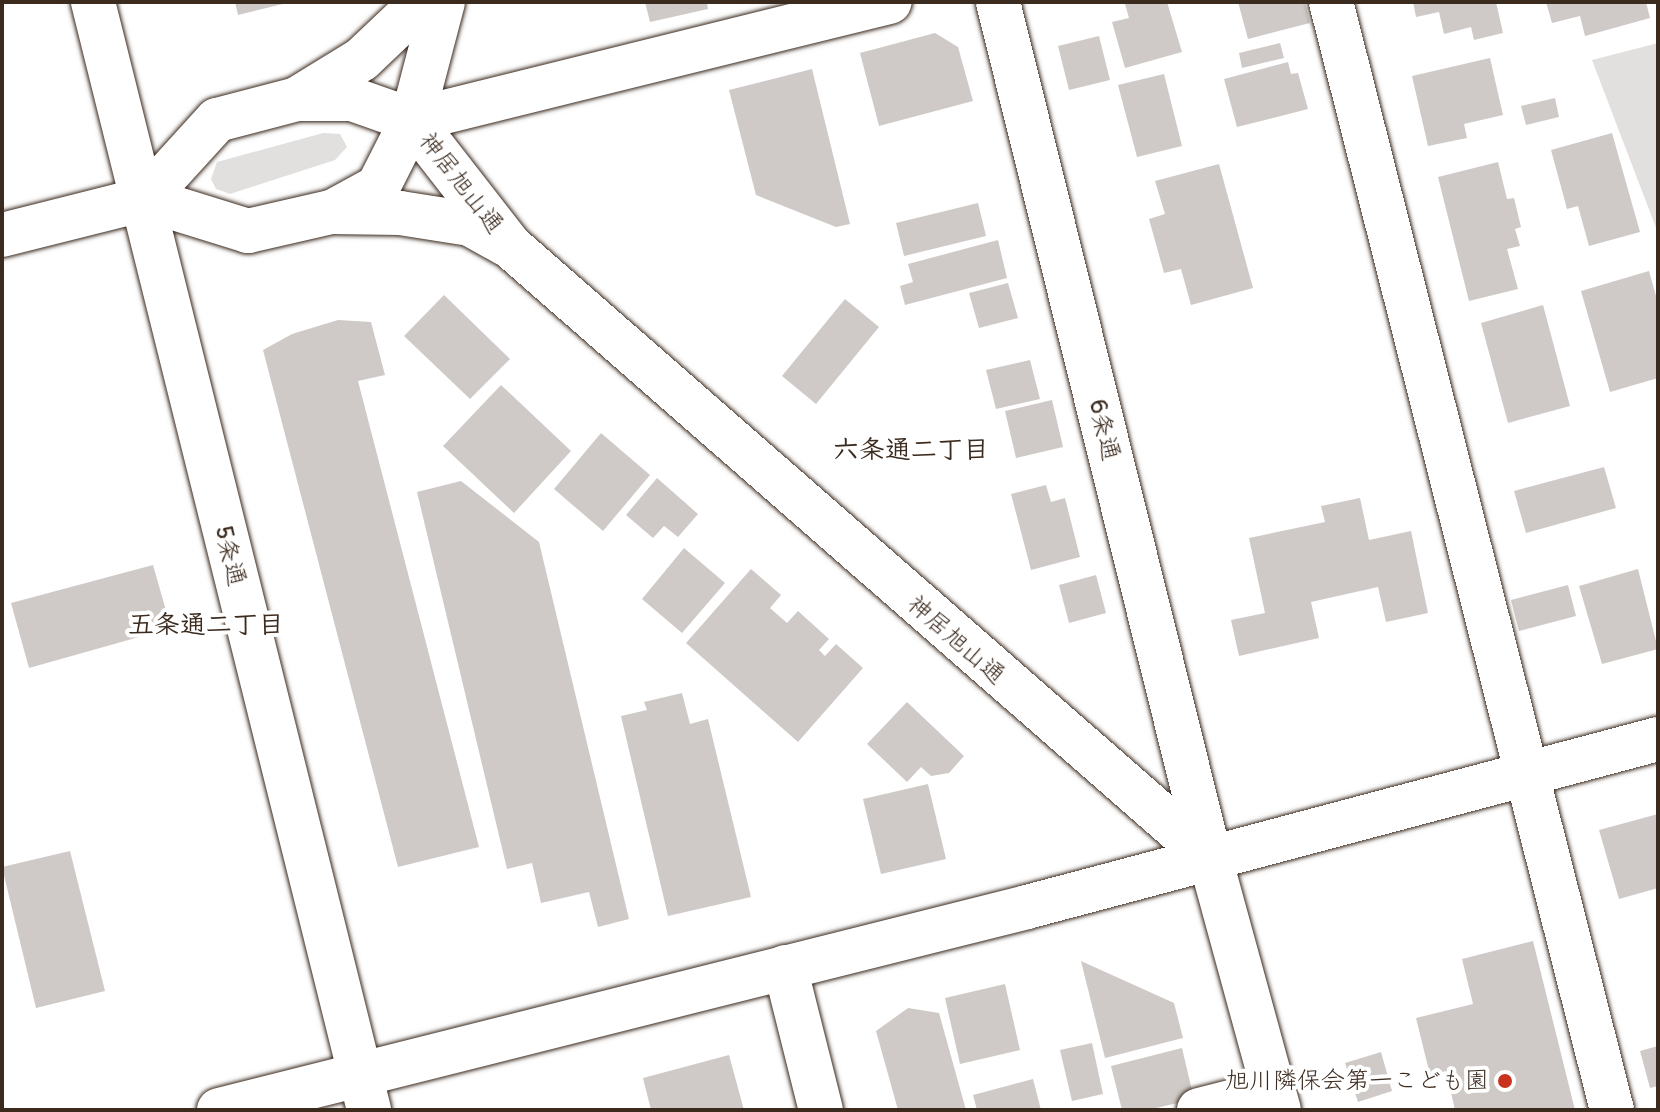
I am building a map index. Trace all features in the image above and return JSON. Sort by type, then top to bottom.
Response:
[{"type":"street","name":"5条通","points":[[93,2],[145,199],[365,1092]]},
{"type":"street","name":"神居旭山通","points":[[297,99],[362,59],[422,2]]},
{"type":"street","name":"神居旭山通","points":[[331,212],[378,187],[412,120],[443,2]]},
{"type":"street","points":[[412,120],[890,2]]},
{"type":"street","name":"6条通","points":[[998,2],[1210,858]]},
{"type":"street","points":[[1331,2],[1612,1110]]},
{"type":"street","name":"神居旭山通","points":[[510,246],[470,224],[400,213],[331,212],[248,231],[145,199],[217,120],[297,99],[352,99],[412,120],[510,246],[1210,858]]},
{"type":"street","points":[[2,235],[145,199]]},
{"type":"street","points":[[219,1110],[365,1092],[785,967],[1658,739]]},
{"type":"street","points":[[1199,1110],[1277,1100],[1210,858]]},
{"type":"street","points":[[785,967],[821,1110]]},
{"type":"shaded area","points":[[1658,43],[1658,233],[1592,60]]},
{"type":"shaded area","points":[[323,133],[340,134],[347,147],[335,160],[230,194],[216,189],[211,179],[217,162]]},
{"type":"building","points":[[235,2],[287,2],[287,3],[238,15]]},
{"type":"building","points":[[645,2],[707,2],[708,9],[650,22]]},
{"type":"building","points":[[1167,2],[1182,52],[1125,68],[1112,22],[1129,18],[1125,4]]},
{"type":"building","points":[[1238,2],[1305,2],[1310,23],[1248,39]]},
{"type":"building","points":[[1413,2],[1496,2],[1503,33],[1474,40],[1471,27],[1444,34],[1439,12],[1416,17]]},
{"type":"building","points":[[1546,2],[1646,2],[1650,18],[1585,36],[1580,16],[1552,23]]},
{"type":"building","points":[[935,33],[958,47],[973,101],[879,126],[860,53]]},
{"type":"building","points":[[1099,36],[1110,80],[1069,90],[1058,46]]},
{"type":"building","points":[[1280,43],[1284,58],[1242,68],[1239,53]]},
{"type":"building","points":[[1490,58],[1503,115],[1464,124],[1467,138],[1428,146],[1412,76]]},
{"type":"building","points":[[1288,62],[1291,74],[1298,73],[1308,109],[1237,127],[1224,79]]},
{"type":"building","points":[[812,69],[850,224],[836,227],[756,195],[729,90]]},
{"type":"building","points":[[1164,74],[1182,146],[1137,157],[1118,85]]},
{"type":"building","points":[[1555,98],[1559,117],[1526,125],[1521,106]]},
{"type":"building","points":[[1612,133],[1640,232],[1589,246],[1578,206],[1567,209],[1551,150]]},
{"type":"building","points":[[1498,162],[1507,199],[1514,198],[1521,227],[1515,229],[1520,246],[1507,249],[1518,289],[1469,301],[1438,177]]},
{"type":"building","points":[[1219,164],[1253,288],[1191,305],[1181,269],[1164,273],[1149,219],[1165,214],[1155,181]]},
{"type":"building","points":[[978,203],[986,236],[904,256],[896,223]]},
{"type":"building","points":[[998,240],[1007,278],[905,305],[900,286],[913,282],[908,264]]},
{"type":"building","points":[[1649,271],[1658,303],[1658,378],[1610,392],[1581,291]]},
{"type":"building","points":[[1008,283],[1018,318],[979,328],[969,293]]},
{"type":"building","points":[[444,295],[510,359],[470,399],[404,336]]},
{"type":"building","points":[[845,299],[879,327],[816,404],[782,376]]},
{"type":"building","points":[[1543,305],[1570,406],[1508,423],[1481,323]]},
{"type":"building","points":[[338,320],[371,322],[385,375],[358,381],[479,847],[398,867],[263,350],[292,334]]},
{"type":"building","points":[[1030,360],[1040,399],[996,409],[986,370]]},
{"type":"building","points":[[501,385],[571,451],[514,513],[443,446]]},
{"type":"building","points":[[1052,400],[1063,447],[1016,458],[1005,411]]},
{"type":"building","points":[[601,433],[650,475],[603,531],[554,489]]},
{"type":"building","points":[[1604,467],[1616,508],[1526,533],[1514,491]]},
{"type":"building","points":[[657,478],[698,514],[678,537],[664,526],[653,538],[626,515]]},
{"type":"building","points":[[461,481],[539,542],[629,919],[598,927],[589,892],[541,903],[532,863],[507,869],[417,492]]},
{"type":"building","points":[[1046,485],[1051,502],[1065,498],[1080,557],[1031,570],[1011,494]]},
{"type":"building","points":[[1360,498],[1369,540],[1411,531],[1428,613],[1386,622],[1378,587],[1311,602],[1319,638],[1239,656],[1231,620],[1265,613],[1249,538],[1325,522],[1321,506]]},
{"type":"building","points":[[684,548],[725,583],[682,633],[642,599]]},
{"type":"building","points":[[153,565],[171,628],[29,668],[11,603]]},
{"type":"building","points":[[751,569],[781,595],[770,608],[787,623],[798,611],[829,639],[819,650],[825,656],[836,644],[863,668],[798,742],[686,643]]},
{"type":"building","points":[[1638,569],[1658,649],[1602,664],[1579,586]]},
{"type":"building","points":[[1096,575],[1106,613],[1069,623],[1059,585]]},
{"type":"building","points":[[1568,585],[1576,616],[1519,631],[1511,600]]},
{"type":"building","points":[[682,693],[690,724],[708,719],[751,897],[668,916],[621,716],[647,710],[644,702]]},
{"type":"building","points":[[907,702],[964,756],[949,773],[931,776],[921,767],[907,782],[867,744]]},
{"type":"building","points":[[928,784],[946,859],[881,874],[863,799]]},
{"type":"building","points":[[1658,814],[1658,888],[1619,899],[1599,830]]},
{"type":"building","points":[[70,851],[105,991],[36,1008],[2,867]]},
{"type":"building","points":[[1533,941],[1575,1110],[1455,1110],[1446,1071],[1430,1075],[1416,1018],[1473,1004],[1462,959]]},
{"type":"building","points":[[1081,961],[1174,1003],[1183,1038],[1105,1058]]},
{"type":"building","points":[[1005,984],[1020,1050],[960,1064],[945,998]]},
{"type":"building","points":[[908,1008],[939,1013],[966,1110],[898,1110],[876,1031]]},
{"type":"building","points":[[1092,1043],[1103,1094],[1072,1101],[1060,1050]]},
{"type":"building","points":[[1658,1046],[1658,1086],[1650,1088],[1640,1051]]},
{"type":"building","points":[[1182,1048],[1194,1099],[1148,1110],[1122,1110],[1111,1066]]},
{"type":"building","points":[[1381,1052],[1392,1091],[1358,1102],[1345,1063]]},
{"type":"building","points":[[729,1055],[744,1110],[651,1110],[643,1078]]},
{"type":"building","points":[[1033,1079],[1041,1110],[977,1110],[973,1095]]},
{"type":"place","name":"旭川隣保会第一こども園","points":[[1505,1081]]},
{"type":"district","name":"六条通二丁目","points":[[911,451]]},
{"type":"district","name":"五条通二丁目","points":[[206,626]]}]
